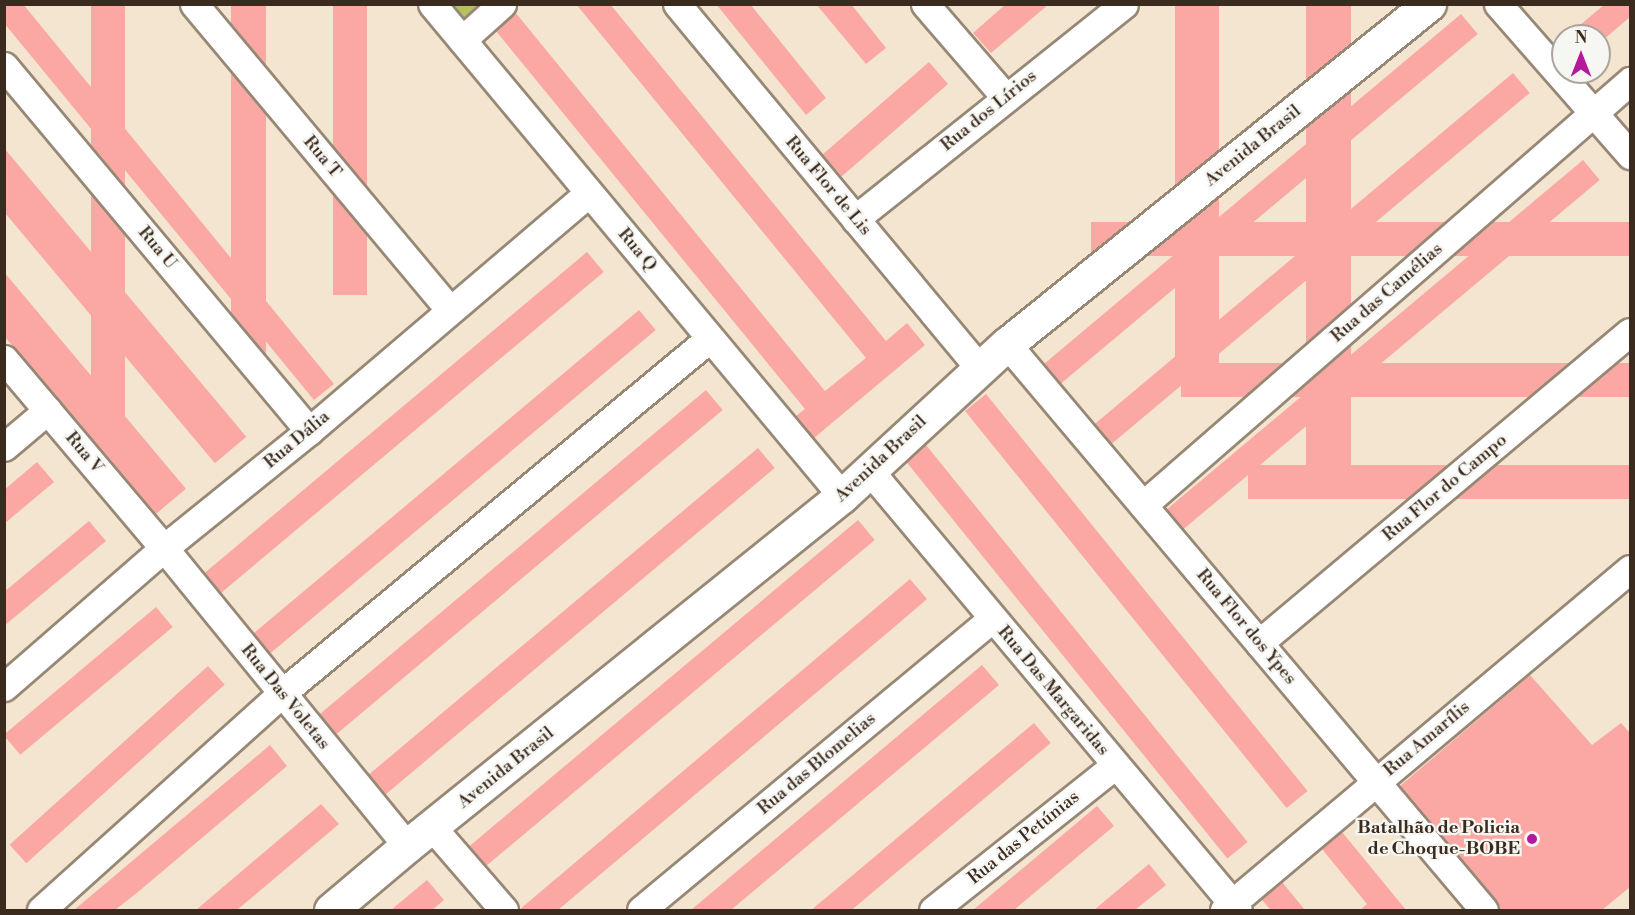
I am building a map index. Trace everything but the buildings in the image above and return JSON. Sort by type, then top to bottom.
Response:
[{"type":"street","name":"Rua T","points":[[194,4],[449,309]]},
{"type":"street","name":"Rua Q","points":[[432,4],[842,496]]},
{"type":"street","points":[[462,40],[502,4]]},
{"type":"street","name":"Rua Flor de Lis","points":[[677,4],[979,368]]},
{"type":"street","points":[[925,4],[1006,98]]},
{"type":"street","name":"Rua dos Lírios","points":[[855,219],[1124,4]]},
{"type":"street","name":"Avenida Brasil","points":[[331,910],[407,846],[842,496],[1007,344],[1429,4]]},
{"type":"street","points":[[1498,4],[1630,155]]},
{"type":"street","name":"Rua U","points":[[4,66],[309,431]]},
{"type":"street","name":"Rua das Camélias","points":[[1143,505],[1630,81]]},
{"type":"street","name":"Rua Dália","points":[[4,687],[164,548],[309,431],[449,309],[589,193]]},
{"type":"street","name":"Rua Flor do Campo","points":[[1259,643],[1630,332]]},
{"type":"street","points":[[41,910],[282,693],[710,338]]},
{"type":"street","name":"Rua Flor dos Ypes","points":[[1007,344],[1484,910]]},
{"type":"street","name":"Rua V","points":[[4,359],[164,548]]},
{"type":"street","points":[[4,447],[48,410]]},
{"type":"street","name":"Rua Das Margaridas","points":[[869,470],[1231,908]]},
{"type":"street","name":"Rua Das Voletas","points":[[164,548],[407,846]]},
{"type":"street","name":"Rua Amarílis","points":[[1231,908],[1376,782],[1630,569]]},
{"type":"street","name":"Rua das Blomelias","points":[[641,910],[993,618]]},
{"type":"street","name":"Rua das Petúnias","points":[[933,910],[1115,765]]},
{"type":"street","points":[[432,827],[504,910]]},
{"type":"green space","points":[[444,5],[491,5],[463,28]]},
{"type":"place","name":"Batalhão de Policia de Choque-BOBE","points":[[1532,839]]}]
